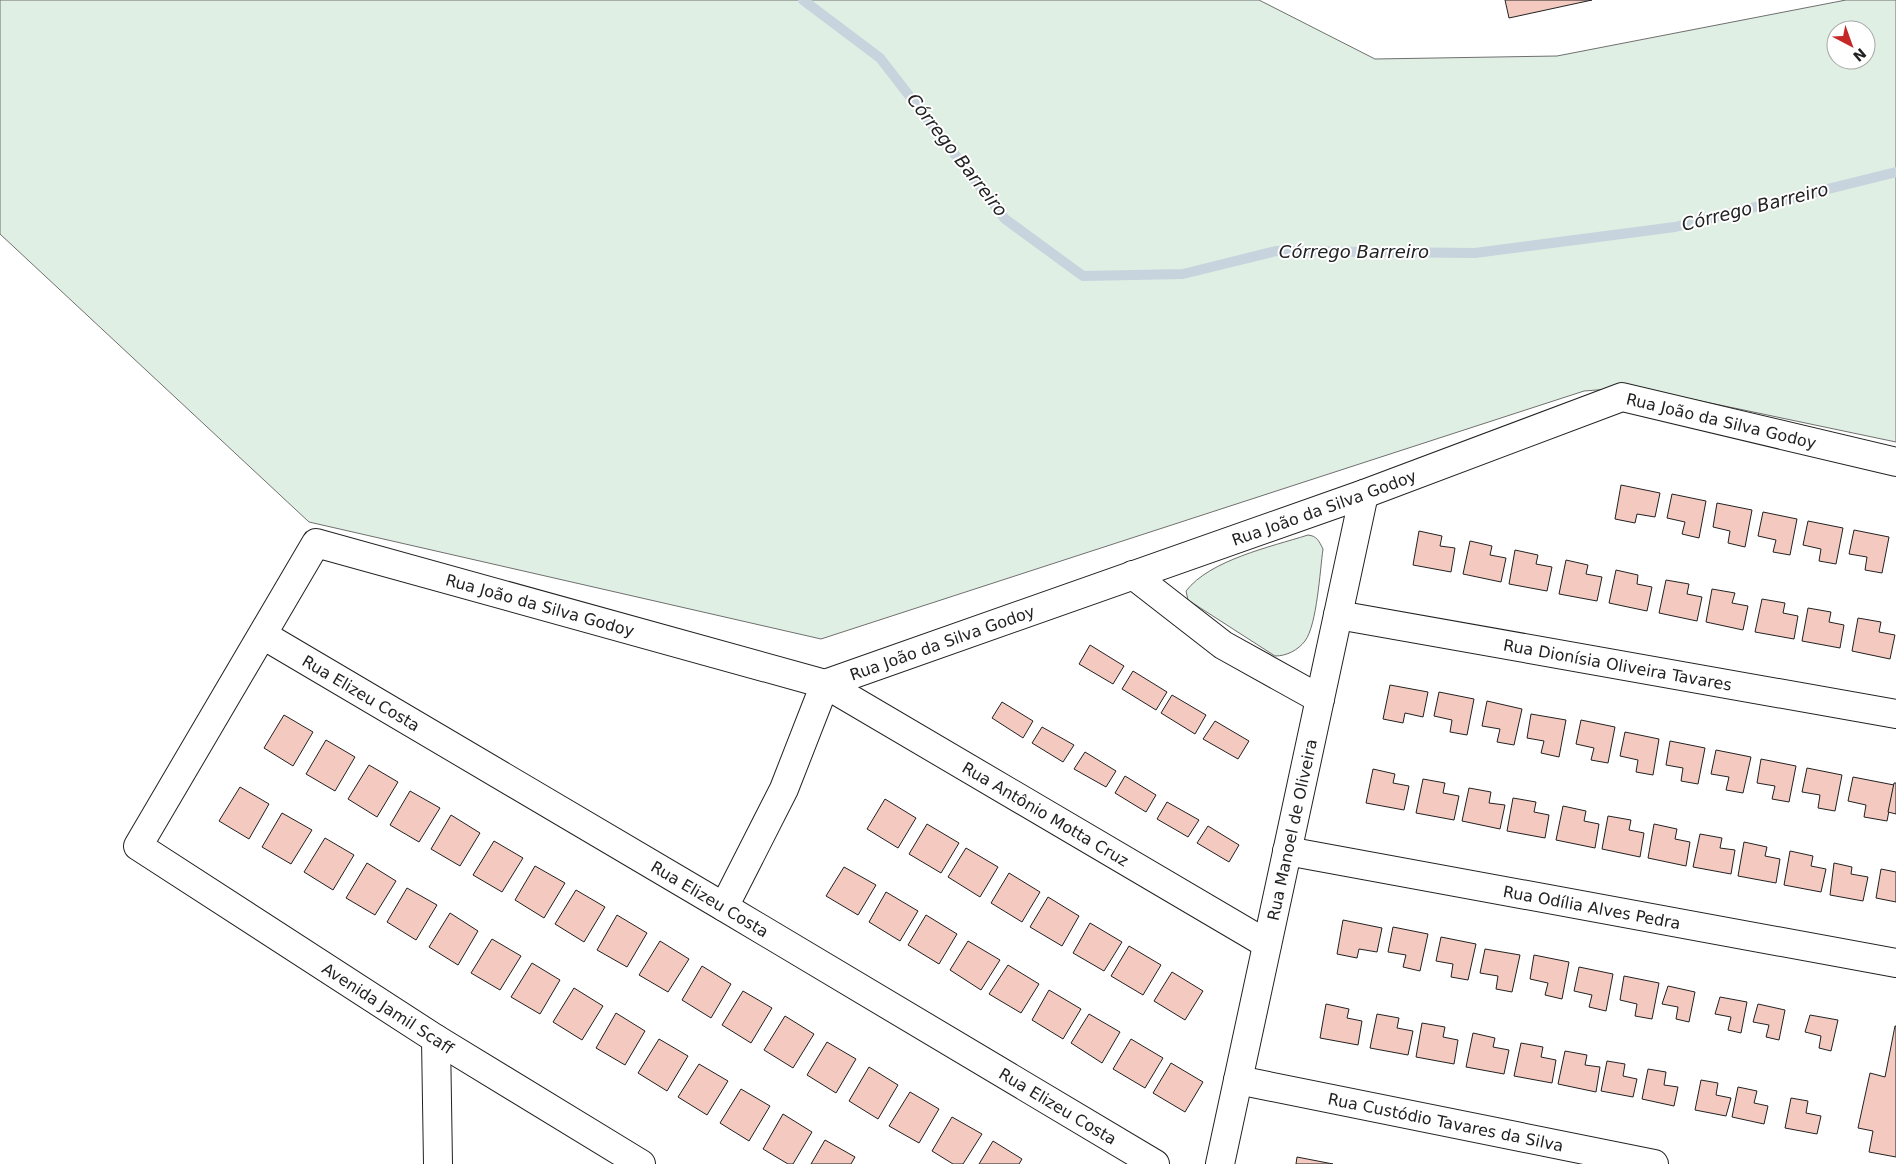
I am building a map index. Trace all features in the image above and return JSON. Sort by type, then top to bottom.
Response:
[{"type":"street","name":"Rua João da Silva Godoy","points":[[138,846],[316,543],[825,684],[1364,494],[1622,397],[1896,462]]},
{"type":"street","name":"Rua Manoel de Oliveira","points":[[1220,1164],[1364,494]]},
{"type":"street","points":[[1133,575],[1223,645],[1320,699]]},
{"type":"street","name":"Rua Dionísia Oliveira Tavares","points":[[1338,615],[1896,714]]},
{"type":"street","name":"Rua Elizeu Costa","points":[[263,635],[1155,1164]]},
{"type":"street","points":[[724,907],[784,789],[825,684]]},
{"type":"street","name":"Rua Antônio Motta Cruz","points":[[825,684],[1267,944]]},
{"type":"street","name":"Avenida Jamil Scaff","points":[[138,846],[436,1039],[642,1164]]},
{"type":"street","name":"Rua Odília Alves Pedra","points":[[1287,851],[1896,963]]},
{"type":"street","points":[[436,1039],[438,1164]]},
{"type":"street","name":"Rua Custódio Tavares da Silva","points":[[1238,1080],[1654,1164]]},
{"type":"green space","points":[[0,0],[1259,0],[1375,59],[1557,56],[1846,0],[1896,0],[1896,442],[1634,387],[1584,391],[821,639],[309,522],[0,234]]},
{"type":"green space","points":[[1308,535],[1316,538],[1323,549],[1312,623],[1305,641],[1296,650],[1284,655],[1275,656],[1188,600],[1186,591],[1210,571],[1242,556]]},
{"type":"building","points":[[1505,0],[1592,0],[1509,18]]},
{"type":"building","points":[[1621,485],[1660,493],[1655,517],[1637,514],[1635,523],[1615,519]]},
{"type":"building","points":[[1672,494],[1706,501],[1699,538],[1682,534],[1685,522],[1667,518]]},
{"type":"building","points":[[1717,503],[1752,510],[1745,547],[1728,543],[1730,531],[1713,527]]},
{"type":"building","points":[[1763,512],[1797,519],[1790,555],[1773,552],[1776,540],[1758,536]]},
{"type":"building","points":[[1808,521],[1843,528],[1836,564],[1819,561],[1821,549],[1803,545]]},
{"type":"building","points":[[1854,530],[1889,537],[1882,573],[1865,570],[1867,557],[1849,554]]},
{"type":"building","points":[[1419,531],[1442,536],[1440,546],[1455,548],[1451,572],[1413,565]]},
{"type":"building","points":[[1470,541],[1492,546],[1490,555],[1506,558],[1501,582],[1463,574]]},
{"type":"building","points":[[1515,550],[1538,555],[1536,564],[1552,567],[1547,591],[1509,584]]},
{"type":"building","points":[[1566,560],[1588,565],[1586,574],[1602,577],[1597,601],[1559,594]]},
{"type":"building","points":[[1616,570],[1638,575],[1637,584],[1652,587],[1647,611],[1609,603]]},
{"type":"building","points":[[1666,580],[1689,584],[1687,594],[1702,597],[1697,621],[1659,613]]},
{"type":"building","points":[[1712,589],[1735,593],[1732,603],[1748,606],[1743,630],[1706,622]]},
{"type":"building","points":[[1762,599],[1785,603],[1783,613],[1798,616],[1794,639],[1755,632]]},
{"type":"building","points":[[1808,608],[1831,612],[1829,622],[1844,625],[1840,648],[1802,641]]},
{"type":"building","points":[[1858,618],[1881,622],[1879,632],[1895,635],[1890,659],[1852,651]]},
{"type":"building","points":[[1090,645],[1124,666],[1113,684],[1079,664]]},
{"type":"building","points":[[1133,671],[1167,692],[1156,710],[1122,689]]},
{"type":"building","points":[[1390,685],[1428,692],[1423,717],[1405,713],[1403,723],[1383,719]]},
{"type":"building","points":[[1439,692],[1474,699],[1467,735],[1450,732],[1452,720],[1434,716]]},
{"type":"building","points":[[1172,695],[1206,715],[1195,734],[1161,713]]},
{"type":"building","points":[[1487,701],[1522,709],[1514,745],[1497,742],[1500,729],[1482,726]]},
{"type":"building","points":[[1002,702],[1033,721],[1023,738],[992,718]]},
{"type":"building","points":[[1531,714],[1566,720],[1559,757],[1541,753],[1544,741],[1527,738]]},
{"type":"building","points":[[284,715],[313,732],[293,766],[264,748]]},
{"type":"building","points":[[1581,720],[1615,727],[1608,763],[1591,760],[1594,748],[1576,744]]},
{"type":"building","points":[[1215,721],[1249,741],[1238,759],[1203,739]]},
{"type":"building","points":[[1042,727],[1074,745],[1063,762],[1032,743]]},
{"type":"building","points":[[1625,732],[1659,739],[1653,775],[1636,772],[1638,760],[1620,756]]},
{"type":"building","points":[[326,740],[355,757],[335,791],[306,774]]},
{"type":"building","points":[[1670,741],[1705,748],[1698,784],[1681,781],[1683,768],[1666,765]]},
{"type":"building","points":[[1716,750],[1751,757],[1743,793],[1726,790],[1729,777],[1711,774]]},
{"type":"building","points":[[1085,752],[1116,771],[1106,787],[1074,769]]},
{"type":"building","points":[[1761,759],[1796,766],[1789,802],[1772,799],[1775,786],[1757,783]]},
{"type":"building","points":[[369,765],[398,782],[377,817],[348,799]]},
{"type":"building","points":[[1807,768],[1842,775],[1835,811],[1818,808],[1820,795],[1802,792]]},
{"type":"building","points":[[1373,769],[1395,774],[1393,783],[1409,786],[1404,810],[1366,803]]},
{"type":"building","points":[[1125,776],[1156,795],[1146,812],[1115,793]]},
{"type":"building","points":[[1853,777],[1894,785],[1887,821],[1864,817],[1866,805],[1848,801]]},
{"type":"building","points":[[1423,779],[1445,783],[1443,793],[1459,796],[1454,820],[1416,813]]},
{"type":"building","points":[[1894,783],[1896,783],[1896,814],[1888,812]]},
{"type":"building","points":[[240,787],[269,804],[249,839],[219,821]]},
{"type":"building","points":[[1469,788],[1491,792],[1489,803],[1505,805],[1500,829],[1462,821]]},
{"type":"building","points":[[410,791],[440,808],[419,842],[390,825]]},
{"type":"building","points":[[1513,798],[1536,802],[1534,812],[1549,815],[1545,838],[1507,831]]},
{"type":"building","points":[[885,799],[916,818],[898,848],[867,829]]},
{"type":"building","points":[[1167,802],[1199,820],[1188,837],[1157,819]]},
{"type":"building","points":[[1563,806],[1586,811],[1584,821],[1599,824],[1595,848],[1556,840]]},
{"type":"building","points":[[282,813],[312,830],[291,864],[262,847]]},
{"type":"building","points":[[451,815],[480,833],[460,866],[431,849]]},
{"type":"building","points":[[1608,816],[1631,820],[1629,830],[1644,833],[1640,857],[1602,849]]},
{"type":"building","points":[[927,824],[959,843],[941,873],[909,854]]},
{"type":"building","points":[[1654,824],[1677,829],[1675,839],[1690,842],[1686,866],[1648,858]]},
{"type":"building","points":[[1208,826],[1239,845],[1229,862],[1197,843]]},
{"type":"building","points":[[1700,834],[1722,838],[1720,848],[1735,850],[1731,874],[1693,867]]},
{"type":"building","points":[[325,838],[354,855],[333,890],[304,872]]},
{"type":"building","points":[[494,841],[523,858],[502,892],[473,875]]},
{"type":"building","points":[[1744,842],[1767,847],[1765,856],[1780,859],[1776,883],[1738,876]]},
{"type":"building","points":[[966,848],[998,867],[980,897],[948,877]]},
{"type":"building","points":[[1790,851],[1813,856],[1811,866],[1826,869],[1821,892],[1784,885]]},
{"type":"building","points":[[367,863],[396,881],[375,915],[346,898]]},
{"type":"building","points":[[1834,863],[1852,867],[1851,874],[1868,877],[1863,901],[1830,895]]},
{"type":"building","points":[[535,866],[565,883],[544,918],[515,900]]},
{"type":"building","points":[[844,867],[876,885],[858,915],[826,896]]},
{"type":"building","points":[[1881,869],[1896,872],[1896,902],[1876,898]]},
{"type":"building","points":[[1009,873],[1040,892],[1022,922],[991,903]]},
{"type":"building","points":[[407,888],[437,905],[416,940],[387,922]]},
{"type":"building","points":[[576,890],[605,907],[584,942],[555,924]]},
{"type":"building","points":[[886,892],[918,911],[900,941],[869,922]]},
{"type":"building","points":[[1048,897],[1079,916],[1062,946],[1030,927]]},
{"type":"building","points":[[450,913],[478,931],[458,965],[429,947]]},
{"type":"building","points":[[617,915],[647,933],[627,967],[597,950]]},
{"type":"building","points":[[926,915],[957,934],[939,964],[908,945]]},
{"type":"building","points":[[1343,920],[1382,928],[1377,952],[1359,949],[1357,958],[1337,954]]},
{"type":"building","points":[[1090,923],[1122,942],[1104,971],[1073,953]]},
{"type":"building","points":[[1393,927],[1428,934],[1420,971],[1403,967],[1406,955],[1388,952]]},
{"type":"building","points":[[1441,937],[1476,944],[1468,980],[1451,977],[1453,964],[1436,961]]},
{"type":"building","points":[[492,939],[521,956],[500,990],[471,973]]},
{"type":"building","points":[[660,941],[689,959],[668,992],[639,975]]},
{"type":"building","points":[[968,941],[1000,960],[981,990],[950,970]]},
{"type":"building","points":[[1129,946],[1161,965],[1143,995],[1111,976]]},
{"type":"building","points":[[1485,949],[1520,955],[1512,992],[1496,989],[1498,976],[1480,973]]},
{"type":"building","points":[[1534,955],[1569,962],[1562,999],[1545,995],[1548,983],[1530,979]]},
{"type":"building","points":[[532,963],[560,980],[540,1014],[511,997]]},
{"type":"building","points":[[1008,965],[1039,984],[1021,1013],[989,994]]},
{"type":"building","points":[[702,966],[731,984],[711,1018],[682,1000]]},
{"type":"building","points":[[1579,967],[1613,974],[1606,1011],[1589,1007],[1592,995],[1574,991]]},
{"type":"building","points":[[1172,972],[1203,991],[1185,1020],[1154,1001]]},
{"type":"building","points":[[1624,976],[1659,983],[1652,1019],[1635,1016],[1637,1004],[1620,1000]]},
{"type":"building","points":[[1668,986],[1695,992],[1689,1022],[1676,1019],[1678,1007],[1662,1004]]},
{"type":"building","points":[[574,988],[603,1006],[582,1040],[553,1022]]},
{"type":"building","points":[[1049,990],[1081,1009],[1063,1039],[1032,1020]]},
{"type":"building","points":[[743,991],[772,1008],[751,1043],[722,1025]]},
{"type":"building","points":[[1720,997],[1747,1002],[1741,1033],[1728,1030],[1731,1017],[1715,1014]]},
{"type":"building","points":[[1326,1004],[1349,1009],[1347,1018],[1362,1021],[1358,1045],[1320,1038]]},
{"type":"building","points":[[1758,1004],[1785,1010],[1779,1040],[1766,1037],[1769,1025],[1753,1022]]},
{"type":"building","points":[[616,1013],[645,1031],[625,1065],[596,1048]]},
{"type":"building","points":[[1089,1014],[1120,1032],[1102,1063],[1071,1043]]},
{"type":"building","points":[[1377,1014],[1399,1018],[1397,1028],[1413,1031],[1408,1055],[1370,1048]]},
{"type":"building","points":[[1810,1015],[1838,1020],[1831,1051],[1819,1048],[1821,1036],[1805,1032]]},
{"type":"building","points":[[785,1016],[814,1034],[793,1068],[764,1050]]},
{"type":"building","points":[[1422,1023],[1445,1027],[1443,1037],[1458,1040],[1454,1064],[1416,1057]]},
{"type":"building","points":[[1895,1026],[1896,1157],[1869,1152],[1873,1131],[1858,1128],[1870,1073],[1885,1077]]},
{"type":"building","points":[[1473,1033],[1495,1038],[1493,1047],[1509,1050],[1504,1074],[1466,1067]]},
{"type":"building","points":[[659,1039],[688,1056],[667,1091],[638,1073]]},
{"type":"building","points":[[1131,1039],[1163,1058],[1145,1088],[1113,1069]]},
{"type":"building","points":[[827,1042],[856,1059],[836,1093],[807,1075]]},
{"type":"building","points":[[1521,1043],[1543,1047],[1541,1057],[1556,1060],[1552,1083],[1514,1076]]},
{"type":"building","points":[[1565,1051],[1587,1055],[1585,1065],[1600,1067],[1596,1092],[1558,1084]]},
{"type":"building","points":[[1607,1061],[1625,1064],[1623,1076],[1637,1079],[1633,1097],[1601,1091]]},
{"type":"building","points":[[1171,1063],[1203,1082],[1185,1112],[1153,1093]]},
{"type":"building","points":[[699,1064],[728,1081],[707,1115],[678,1097]]},
{"type":"building","points":[[869,1067],[898,1085],[878,1119],[849,1101]]},
{"type":"building","points":[[1648,1069],[1666,1072],[1664,1085],[1678,1087],[1674,1106],[1642,1099]]},
{"type":"building","points":[[1701,1080],[1718,1083],[1716,1095],[1731,1098],[1726,1116],[1695,1110]]},
{"type":"building","points":[[1738,1087],[1757,1091],[1754,1103],[1768,1106],[1764,1124],[1732,1117]]},
{"type":"building","points":[[741,1089],[770,1106],[749,1141],[720,1123]]},
{"type":"building","points":[[910,1092],[939,1109],[919,1143],[889,1126]]},
{"type":"building","points":[[1791,1098],[1808,1101],[1806,1113],[1821,1116],[1817,1134],[1785,1128]]},
{"type":"building","points":[[783,1114],[812,1132],[793,1164],[788,1164],[763,1149]]},
{"type":"building","points":[[952,1117],[982,1134],[963,1164],[953,1164],[932,1151]]},
{"type":"building","points":[[825,1140],[855,1157],[851,1164],[811,1164]]},
{"type":"building","points":[[993,1141],[1022,1159],[1019,1164],[979,1164]]},
{"type":"building","points":[[1297,1157],[1333,1164],[1296,1164]]},
{"type":"waterway","name":"Córrego Barreiro","points":[[803,0],[880,58],[1005,219],[1083,276],[1183,274],[1276,251],[1475,253],[1675,227],[1896,172]]}]
